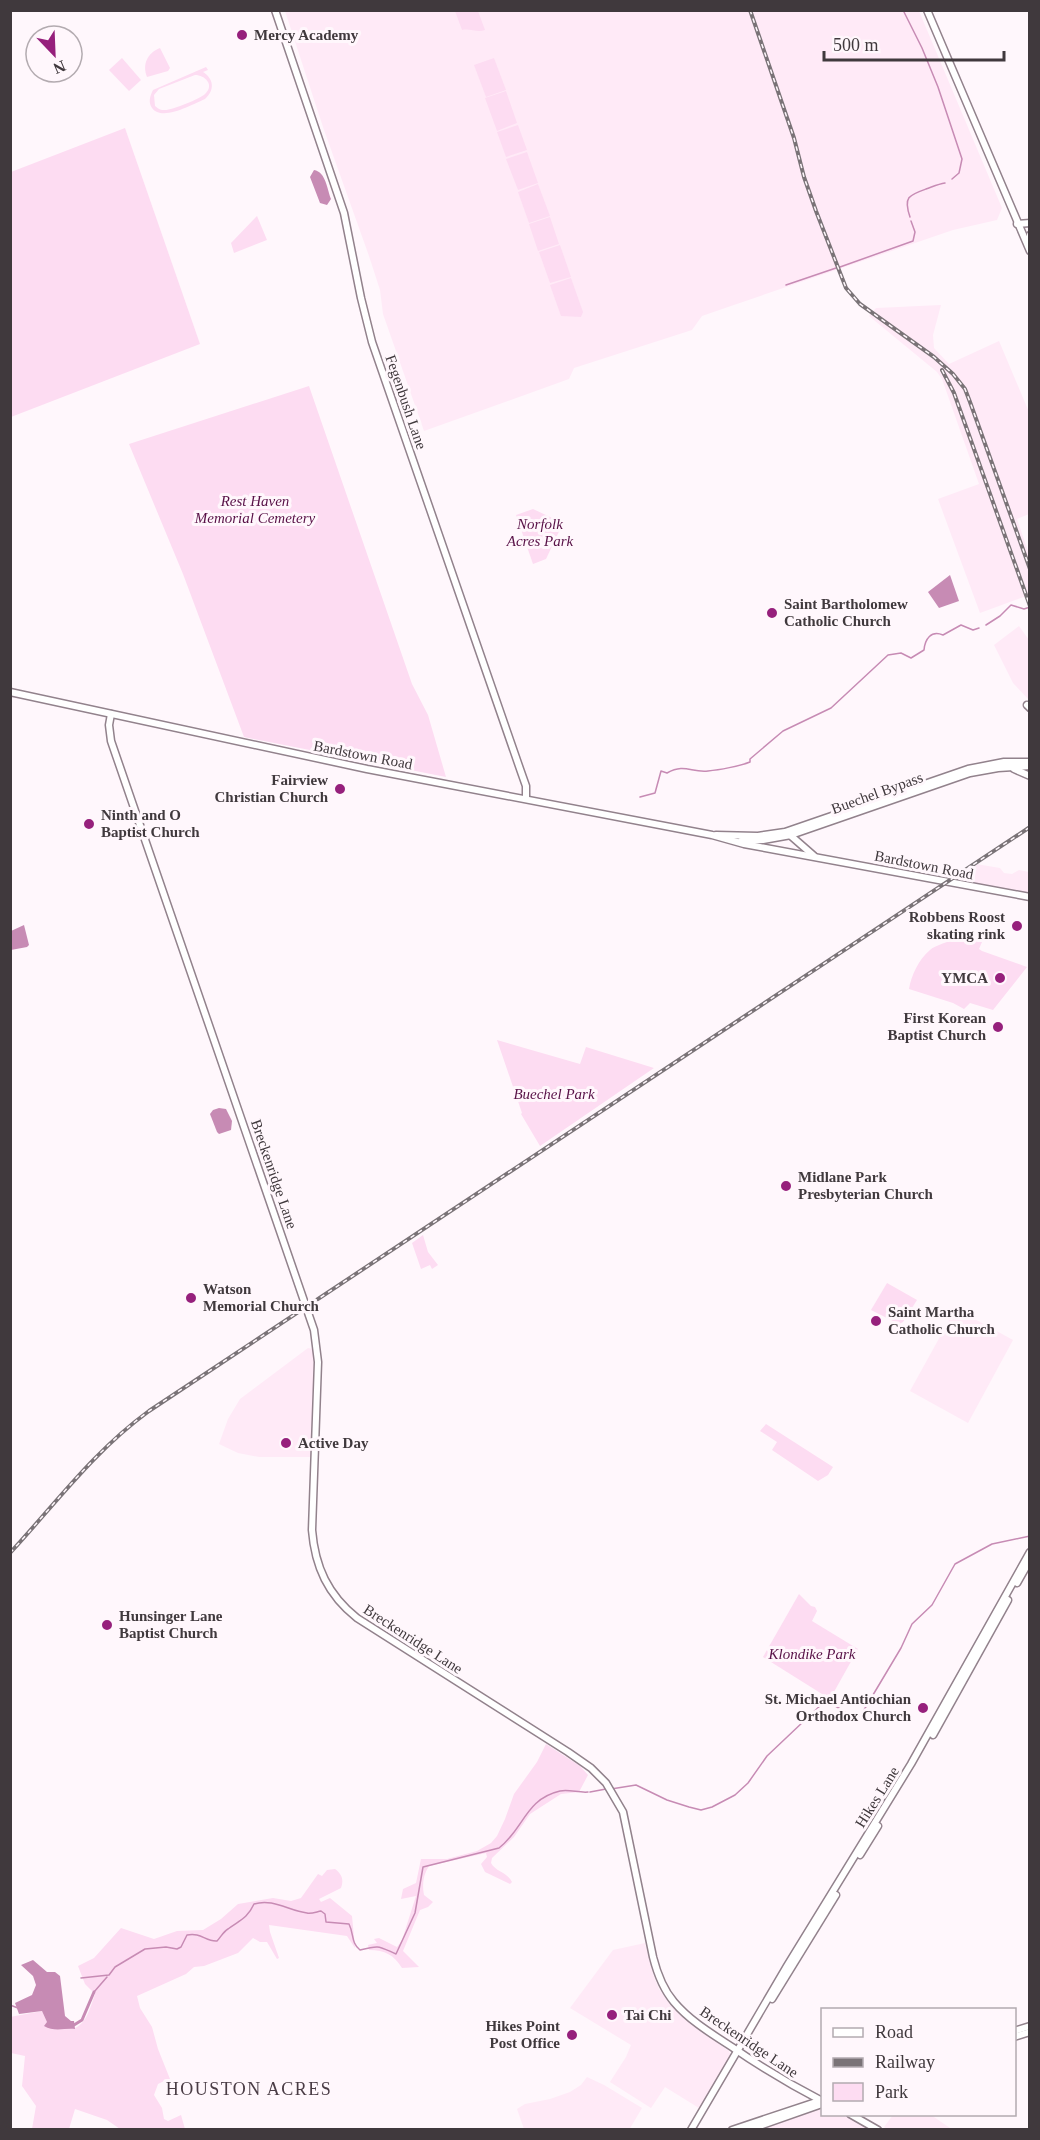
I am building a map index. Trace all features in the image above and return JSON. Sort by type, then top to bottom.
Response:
[{"type":"main road","name":"Fegenbush Lane","points":[[275,10],[344,213],[372,342],[523,777],[526,798]]},
{"type":"main road","points":[[927,10],[1025,225],[1029,251]]},
{"type":"main road","points":[[1029,235],[1029,251]]},
{"type":"main road","name":"Bardstown Road","points":[[10,692],[367,768],[814,857],[1029,897]]},
{"type":"main road","points":[[91,710],[105,718],[109,726]]},
{"type":"main road","name":"Breckenridge Lane","points":[[111,714],[109,726],[111,741],[313,1323],[318,1362],[312,1530],[315,1556],[323,1578],[337,1599],[357,1618],[575,1757],[591,1768],[606,1783],[614,1794],[626,1822],[651,1950],[661,1980],[673,2001],[687,2016],[738,2052],[775,2076],[821,2100]]},
{"type":"main road","name":"Buechel Bypass","points":[[788,833],[961,771],[990,764],[1029,762]]},
{"type":"main road","name":"Buechel Bypass","points":[[727,838],[769,837],[788,833],[836,820],[962,776],[1029,762]]},
{"type":"main road","points":[[994,778],[997,771],[1006,767],[1029,776]]},
{"type":"main road","points":[[508,795],[521,789],[523,777]]},
{"type":"main road","points":[[526,786],[535,796],[546,802]]},
{"type":"main road","points":[[836,820],[864,807]]},
{"type":"main road","points":[[788,833],[814,857]]},
{"type":"main road","points":[[768,848],[769,837]]},
{"type":"main road","name":"Hikes Lane","points":[[905,1777],[1029,1552]]},
{"type":"main road","name":"Hikes Lane","points":[[691,2130],[782,1974],[946,1713],[1029,1560]]},
{"type":"main road","points":[[806,2105],[807,2093]]},
{"type":"main road","points":[[732,2130],[821,2101]]},
{"type":"main road","points":[[748,2130],[821,2101]]},
{"type":"main road","points":[[852,2116],[878,2130]]},
{"type":"shaded area","points":[[285,11],[919,11],[1002,208],[997,220],[953,230],[702,316],[692,330],[574,368],[569,379],[424,431],[383,314],[380,290],[369,256]]},
{"type":"shaded area","points":[[314,170],[318,171],[326,181],[331,199],[327,205],[320,203],[310,177]]},
{"type":"shaded area","points":[[941,305],[933,335],[934,348],[949,364],[999,341],[1029,412],[1029,514],[1017,519],[1029,554],[1029,595],[980,613],[938,499],[979,484],[942,379],[937,372],[869,316],[876,308]]},
{"type":"shaded area","points":[[950,575],[959,601],[939,608],[928,592]]},
{"type":"shaded area","points":[[1019,626],[1029,640],[1029,700],[1013,683],[994,645]]},
{"type":"shaded area","points":[[976,864],[1000,868],[1004,873],[1012,874],[1019,870],[1029,872],[1029,894],[970,883]]},
{"type":"shaded area","points":[[24,925],[29,945],[11,950],[11,931]]},
{"type":"shaded area","points":[[219,1108],[226,1109],[232,1121],[231,1130],[219,1134],[210,1114]]},
{"type":"shaded area","points":[[952,1315],[969,1316],[1013,1340],[968,1423],[910,1391]]},
{"type":"shaded area","points":[[308,1348],[313,1349],[314,1353],[311,1457],[259,1457],[238,1453],[219,1444],[228,1419],[240,1399]]},
{"type":"shaded area","points":[[645,1943],[659,1989],[671,2006],[684,2019],[729,2051],[731,2056],[699,2108],[665,2087],[651,2108],[610,2082],[631,2045],[570,2008],[613,1950]]},
{"type":"shaded area","points":[[33,1960],[47,1972],[55,1972],[60,1976],[65,2016],[74,2021],[75,2029],[55,2029],[44,2026],[47,2022],[42,2011],[19,2014],[15,2003],[32,1995],[36,1985],[33,1976],[21,1965]]},
{"type":"shaded area","points":[[587,2077],[642,2108],[629,2130],[524,2129],[517,2109],[525,2104],[570,2092],[581,2085]]},
{"type":"shaded area","points":[[821,2108],[821,2116],[845,2116],[870,2129],[758,2130]]},
{"type":"shaded area","points":[[892,2116],[932,2116],[950,2128],[888,2130],[884,2127]]},
{"type":"green space","points":[[455,11],[478,11],[485,30],[462,30]]},
{"type":"green space","points":[[160,48],[170,68],[168,71],[147,77],[145,68],[147,60]]},
{"type":"green space","points":[[122,58],[141,80],[129,91],[109,70]]},
{"type":"green space","points":[[494,58],[506,90],[486,97],[474,65]]},
{"type":"green space","points":[[206,67],[208,70],[203,72],[212,85],[205,99],[170,113],[157,112],[152,108],[150,99],[153,90]],"holes":[[[199,75],[209,84],[205,94],[167,110],[161,110],[155,106],[154,95],[159,89]]]},
{"type":"green space","points":[[506,91],[517,123],[497,131],[485,98]]},
{"type":"green space","points":[[518,125],[527,150],[506,157],[497,132]]},
{"type":"green space","points":[[125,128],[200,344],[11,417],[11,172]]},
{"type":"green space","points":[[527,152],[538,183],[518,190],[506,159]]},
{"type":"green space","points":[[538,184],[550,216],[529,223],[518,192]]},
{"type":"green space","points":[[257,216],[267,240],[234,253],[231,243]]},
{"type":"green space","points":[[550,217],[559,244],[538,251],[529,224]]},
{"type":"green space","points":[[560,245],[571,277],[550,283],[539,252]]},
{"type":"green space","points":[[571,278],[583,312],[581,317],[561,316],[550,285]]},
{"type":"green space","name":"Rest Haven Memorial Cemetery","points":[[309,386],[412,684],[428,715],[446,777],[244,737],[183,574],[129,444]]},
{"type":"green space","name":"Norfolk Acres Park","points":[[533,509],[563,523],[546,559],[533,564],[516,515]]},
{"type":"green space","name":"YMCA","points":[[963,934],[982,942],[979,949],[982,951],[1027,967],[993,1010],[970,1003],[964,1009],[953,1003],[909,989],[922,958],[935,947],[952,939],[956,940]]},
{"type":"green space","name":"Buechel Park","points":[[497,1040],[580,1064],[586,1047],[654,1068],[540,1146],[521,1114]]},
{"type":"green space","points":[[423,1235],[428,1252],[438,1265],[432,1269],[430,1265],[421,1269],[412,1243]]},
{"type":"green space","points":[[887,1283],[917,1300],[903,1322],[899,1324],[871,1310]]},
{"type":"green space","points":[[766,1424],[833,1467],[828,1475],[818,1481],[772,1450],[777,1442],[760,1431]]},
{"type":"green space","name":"Klondike Park","points":[[799,1594],[817,1611],[812,1621],[858,1649],[830,1699],[763,1657]]},
{"type":"green space","points":[[546,1744],[580,1766],[588,1775],[579,1792],[561,1794],[530,1814],[514,1837],[492,1858],[493,1866],[512,1882],[510,1884],[485,1872],[481,1864],[487,1857],[486,1853],[429,1866],[424,1876],[423,1891],[424,1895],[433,1902],[420,1910],[403,1951],[419,1967],[402,1968],[388,1954],[369,1950],[368,1945],[377,1943],[374,1939],[379,1938],[397,1947],[402,1940],[416,1896],[401,1899],[403,1889],[416,1883],[421,1859],[447,1859],[477,1851],[491,1843],[505,1819],[514,1794],[537,1762]]},
{"type":"green space","points":[[335,1869],[342,1877],[341,1888],[319,1899],[321,1902],[330,1898],[352,1916],[355,1948],[347,1936],[269,1925],[279,1958],[277,1959],[267,1942],[260,1942],[253,1938],[238,1953],[204,1966],[194,1967],[186,1974],[137,1996],[140,2008],[152,2027],[176,2094],[173,2095],[164,2081],[158,2084],[154,2095],[162,2108],[164,2119],[168,2121],[181,2115],[185,2129],[120,2129],[107,2120],[75,2109],[69,2129],[32,2129],[36,2106],[22,2086],[25,2056],[11,2053],[10,2017],[42,2011],[53,2028],[75,2028],[86,2018],[95,1994],[85,1984],[78,1966],[94,1958],[121,1928],[154,1939],[177,1931],[203,1930],[221,1919],[238,1904],[273,1898],[291,1901],[301,1898],[318,1874],[322,1876],[327,1870]]},
{"type":"waterway","points":[[903,10],[938,87],[962,159],[959,173],[952,179]]},
{"type":"waterway","points":[[910,217],[907,205],[912,195],[945,183]]},
{"type":"waterway","points":[[840,267],[913,241],[915,232],[911,221]]},
{"type":"waterway","points":[[786,285],[836,268]]},
{"type":"waterway","points":[[986,625],[1011,605],[1024,609],[1030,607]]},
{"type":"waterway","points":[[640,797],[655,793],[661,771],[667,773],[683,768],[708,771],[750,762],[750,759],[783,731],[831,708],[888,655],[901,653],[911,658],[924,650],[927,639],[932,635],[943,635],[961,625],[973,630],[979,628]]},
{"type":"waterway","points":[[845,1712],[856,1718],[861,1715],[901,1648],[912,1624],[932,1605],[955,1564],[992,1544],[1030,1536]]},
{"type":"waterway","points":[[611,1789],[636,1785],[667,1800],[689,1807],[701,1810],[712,1807],[735,1795],[748,1783],[767,1756],[823,1703],[832,1704],[842,1710]]},
{"type":"waterway","points":[[590,1792],[606,1789]]},
{"type":"waterway","points":[[81,1978],[109,1975],[115,1967],[145,1949],[166,1947],[177,1949],[181,1947],[187,1935],[192,1934],[217,1941],[226,1930],[246,1916],[254,1904],[261,1903],[274,1904],[300,1912],[321,1911],[325,1914],[326,1922],[349,1924],[354,1941],[360,1950],[379,1947],[396,1954],[415,1913],[423,1867],[499,1848],[532,1808],[548,1795],[567,1790],[588,1792]]},
{"type":"waterway","points":[[94,1992],[107,1977]]},
{"type":"waterway","points":[[74,2025],[82,2020],[94,1992]]},
{"type":"waterway","points":[[10,2005],[18,2008]]},
{"type":"railway","points":[[750,10],[794,138],[804,177],[846,288],[860,304],[934,357],[953,374],[965,389],[1030,569]]},
{"type":"railway","points":[[942,370],[954,393],[1030,606]]},
{"type":"railway","points":[[10,1553],[93,1460],[149,1411],[1030,827]]},
{"type":"place","name":"Mercy Academy","points":[[242,35]]},
{"type":"place","name":"Saint Bartholomew Catholic Church","points":[[772,613]]},
{"type":"place","name":"Fairview Christian Church","points":[[340,789]]},
{"type":"place","name":"Ninth and O Baptist Church","points":[[89,824]]},
{"type":"place","name":"Robbens Roost skating rink","points":[[1017,926]]},
{"type":"place","name":"YMCA","points":[[1000,978]]},
{"type":"place","name":"First Korean Baptist Church","points":[[998,1027]]},
{"type":"place","name":"Midlane Park Presbyterian Church","points":[[786,1186]]},
{"type":"place","name":"Watson Memorial Church","points":[[191,1298]]},
{"type":"place","name":"Saint Martha Catholic Church","points":[[876,1321]]},
{"type":"place","name":"Active Day","points":[[286,1443]]},
{"type":"place","name":"Hunsinger Lane Baptist Church","points":[[107,1625]]},
{"type":"place","name":"St. Michael Antiochian Orthodox Church","points":[[923,1708]]},
{"type":"place","name":"Tai Chi","points":[[612,2015]]},
{"type":"place","name":"Hikes Point Post Office","points":[[572,2035]]},
{"type":"district","name":"HOUSTON ACRES","points":[[249,2089]]}]
